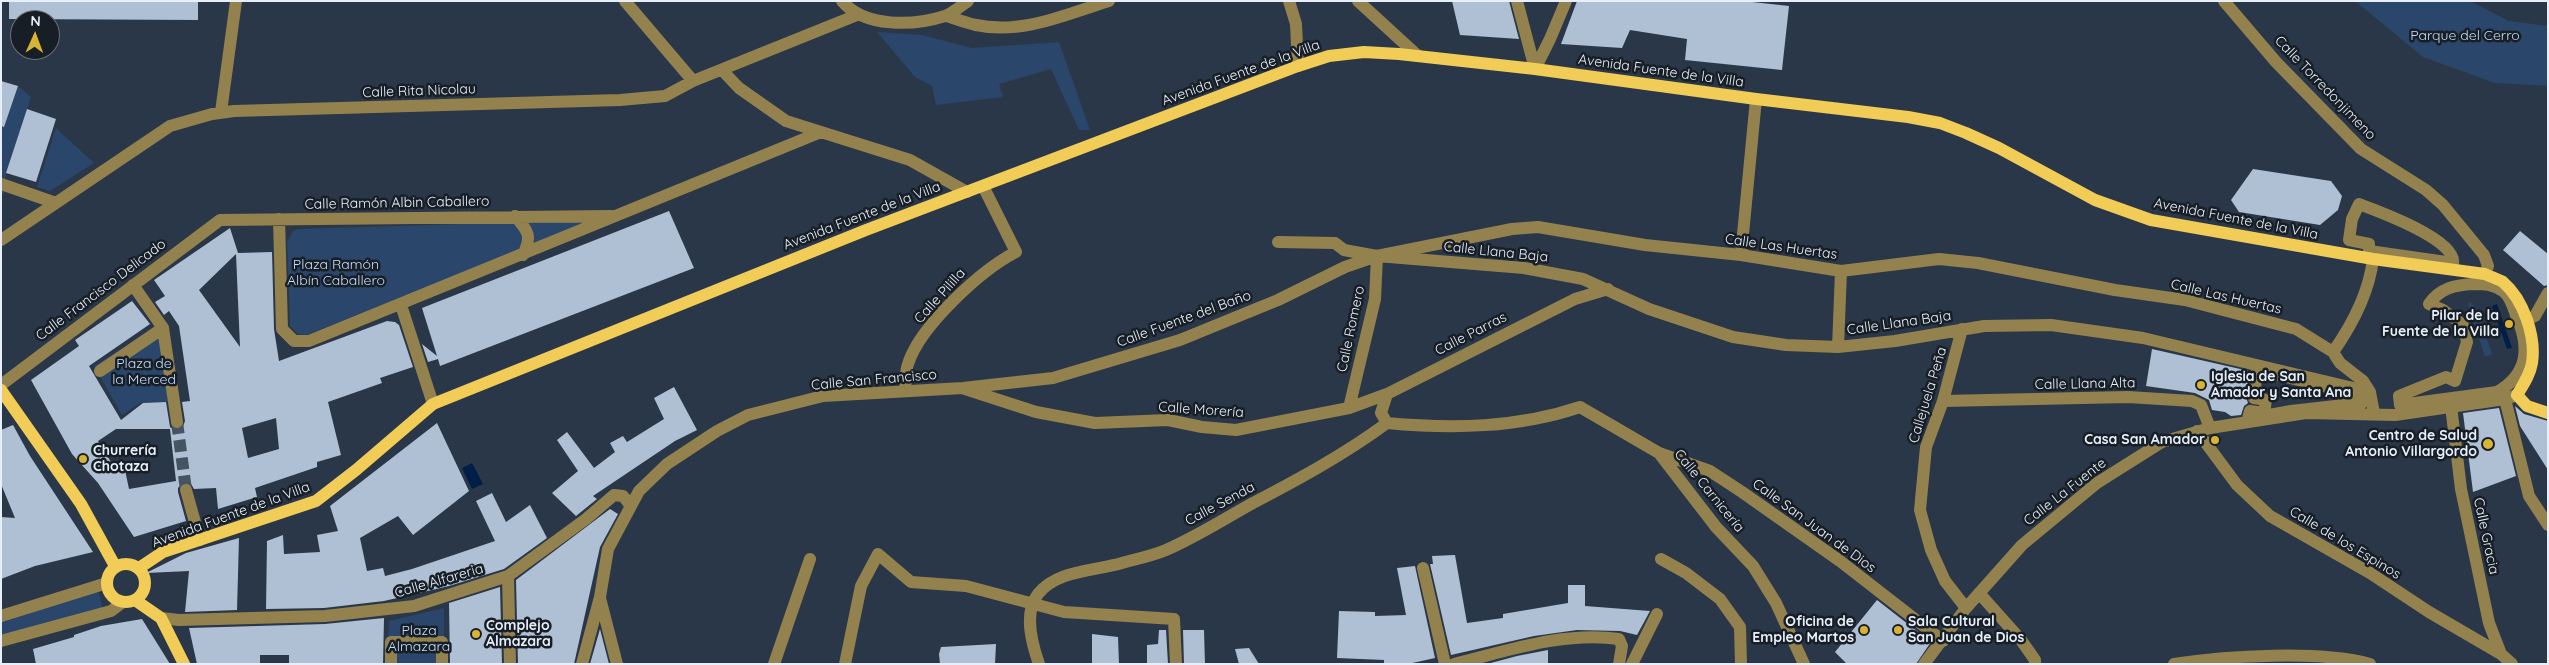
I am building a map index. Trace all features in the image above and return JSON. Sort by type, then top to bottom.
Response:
[{"type":"main road","name":"Avenida Fuente de la Villa","points":[[139,568],[163,552],[316,500],[356,470],[433,404],[856,234],[1298,66],[1329,56],[1364,52],[1535,68],[1756,99],[1908,117],[1940,123],[1999,148],[2095,200],[2151,220],[2373,259],[2485,274]]},
{"type":"main road","points":[[2485,274],[2501,281],[2510,290],[2526,320],[2533,348],[2524,384],[2511,397],[2527,406],[2548,413]]},
{"type":"main road","points":[[1,390],[81,504],[116,566]]},
{"type":"main road","points":[[129,601],[141,596],[145,584],[143,573],[139,568],[127,564],[116,566],[108,577],[107,583],[111,595],[129,601],[161,618],[184,664]]},
{"type":"street","points":[[221,112],[236,1]]},
{"type":"street","points":[[625,1],[693,81]]},
{"type":"street","points":[[842,1],[857,15],[886,22],[920,21],[946,16],[968,1]]},
{"type":"street","points":[[946,16],[978,25],[1012,27],[1046,22],[1109,1]]},
{"type":"street","points":[[1289,1],[1296,24],[1298,66]]},
{"type":"street","points":[[1358,1],[1418,56]]},
{"type":"street","points":[[1517,1],[1535,68]]},
{"type":"street","points":[[1535,68],[1566,1]]},
{"type":"street","name":"Calle Torredonjimeno","points":[[2224,1],[2276,62],[2361,149],[2426,190],[2443,205],[2484,255],[2488,266],[2485,274]]},
{"type":"street","name":"Calle Rita Nicolau","points":[[1,240],[170,126],[221,112],[620,100],[665,96],[693,81],[857,15]]},
{"type":"street","points":[[722,70],[739,88],[786,122],[910,160],[967,192]]},
{"type":"street","points":[[1742,254],[1756,99]]},
{"type":"street","name":"Calle Ramón Albin Caballero","points":[[279,219],[282,329],[294,341],[309,342],[821,132]]},
{"type":"street","points":[[1,184],[56,203]]},
{"type":"street","name":"Calle Pililla","points":[[905,390],[908,364],[914,351],[940,316],[981,274],[1016,252],[983,186]]},
{"type":"street","points":[[2360,204],[2439,241],[2452,256],[2454,263],[2369,251],[2369,244],[2349,240],[2352,219],[2360,204]]},
{"type":"street","points":[[515,216],[528,234],[529,243],[523,255]]},
{"type":"street","name":"Calle Ramón Albin Caballero","points":[[220,220],[619,216]]},
{"type":"street","name":"Calle Francisco Delicado","points":[[1,385],[220,220]]},
{"type":"street","name":"Calle Las Huertas","points":[[1278,242],[1335,242],[1344,250],[1377,256],[1512,229],[1538,227],[1646,245],[1742,254],[1841,271],[1939,259],[1978,263],[2115,290],[2185,300],[2296,329],[2332,352],[2340,362],[2363,381],[2370,392]]},
{"type":"street","name":"Calle Llana Baja","points":[[1377,256],[1524,268],[1583,280],[1608,289],[1649,309],[1734,337],[1786,345],[1838,347],[1895,342],[1962,329],[2018,324],[2051,325],[2143,338],[2370,392]]},
{"type":"street","name":"Calle Fuente del Baño","points":[[963,388],[1053,378],[1150,350],[1278,300],[1346,267],[1377,256]]},
{"type":"street","name":"Calle Romero","points":[[1349,408],[1375,299],[1377,256]]},
{"type":"street","points":[[2332,352],[2348,330],[2371,280],[2373,259]]},
{"type":"street","points":[[1838,347],[1841,271]]},
{"type":"street","points":[[2473,284],[2489,284],[2504,292],[2518,320],[2526,354],[2520,371],[2509,385],[2497,392],[2400,405],[2399,396],[2446,377],[2455,381],[2458,374],[2467,342],[2463,325],[2442,310],[2429,304],[2436,294],[2455,285],[2473,284]]},
{"type":"street","points":[[133,285],[163,328],[177,422]]},
{"type":"street","name":"Calle Parras","points":[[1349,408],[1387,394],[1575,299],[1608,289]]},
{"type":"street","points":[[2526,320],[2536,316],[2548,292]]},
{"type":"street","points":[[401,305],[433,404]]},
{"type":"street","points":[[100,371],[163,328]]},
{"type":"street","name":"Callejuela Peña","points":[[1962,329],[1943,401],[1926,447],[1920,510],[1931,550],[1945,581],[1966,608]]},
{"type":"street","points":[[2257,370],[2348,392],[2361,400],[2362,403],[2291,411],[2248,419],[2250,411],[2264,412],[2266,400],[2254,398],[2257,370]]},
{"type":"street","name":"Calle San Francisco","points":[[582,664],[600,597],[608,549],[639,491],[667,464],[717,430],[748,415],[824,396],[963,388]]},
{"type":"street","name":"Calle Morería","points":[[963,388],[1036,412],[1095,423],[1168,420],[1202,427],[1236,430],[1349,408]]},
{"type":"street","points":[[2370,392],[2374,413]]},
{"type":"street","points":[[1387,394],[1381,413],[1387,423]]},
{"type":"street","name":"Calle Llana Alta","points":[[1943,401],[2128,397],[2192,401],[2201,405],[2210,428]]},
{"type":"street","points":[[2511,397],[2530,496],[2548,525]]},
{"type":"street","name":"Calle La Fuente","points":[[1924,664],[1966,608],[2022,545],[2097,483],[2132,459],[2162,442],[2210,428],[2306,413],[2374,413],[2395,415],[2511,397]]},
{"type":"street","name":"Calle Gracia","points":[[2451,406],[2461,489],[2489,623],[2501,654],[2512,664]]},
{"type":"street","name":"Calle Carnicería","points":[[1387,423],[1416,426],[1508,424],[1548,418],[1580,407],[1659,453],[1716,527],[1753,566],[1776,603],[1804,664]]},
{"type":"street","name":"Calle Senda","points":[[1032,605],[1038,594],[1058,579],[1165,550],[1294,482],[1362,442],[1387,423]]},
{"type":"street","name":"Calle de los Espinos","points":[[2196,431],[2237,485],[2270,516],[2370,573],[2429,612],[2501,654]]},
{"type":"street","name":"Calle San Juan de Dios","points":[[1659,453],[1710,471],[1742,492],[1840,561],[1943,641]]},
{"type":"street","points":[[186,490],[200,540]]},
{"type":"street","name":"Calle Alfareria","points":[[161,618],[179,620],[326,616],[414,606],[508,576],[586,519],[614,495],[624,496],[631,506]]},
{"type":"street","points":[[844,664],[861,586],[878,554],[911,582],[966,586],[1064,612],[1174,618],[1176,664]]},
{"type":"street","points":[[774,664],[810,559]]},
{"type":"street","points":[[1661,559],[1686,573],[1720,599],[1740,628],[1741,664]]},
{"type":"street","points":[[1423,568],[1445,664]]},
{"type":"street","points":[[508,576],[510,664]]},
{"type":"street","points":[[1,616],[107,583]]},
{"type":"street","points":[[1979,593],[2021,640],[2035,660],[2035,664]]},
{"type":"street","points":[[600,597],[617,664]]},
{"type":"street","points":[[1,641],[111,611],[129,601]]},
{"type":"street","points":[[1032,605],[1030,622],[1032,645],[1039,664]]},
{"type":"street","points":[[1632,664],[1657,614]]},
{"type":"street","points":[[1454,664],[1563,639],[1588,636],[1618,639],[1622,646],[1619,664]]},
{"type":"street","points":[[391,664],[391,642],[442,642],[442,664]]},
{"type":"street","points":[[2174,664],[2207,660],[2303,656],[2370,664]]},
{"type":"green space","name":"Parque del Cerro","points":[[2355,1],[2470,1],[2509,21],[2548,26],[2548,86],[2495,83],[2423,57]]},
{"type":"green space","points":[[877,32],[922,35],[972,48],[1059,42],[1090,130],[1079,130],[1051,69],[999,84],[1003,97],[936,105],[932,86],[915,77]]},
{"type":"green space","points":[[18,86],[31,97],[6,173],[4,194],[1,193],[1,114]]},
{"type":"green space","points":[[56,128],[94,163],[50,191],[37,187]]},
{"type":"green space","name":"Plaza Ramón Albín Caballero","points":[[589,220],[589,223],[306,335],[298,334],[290,326],[287,242],[293,231],[298,229]]},
{"type":"green space","points":[[2470,302],[2477,309],[2492,354],[2485,357],[2468,304]]},
{"type":"green space","name":"Plaza de la Merced","points":[[167,321],[180,401],[140,403],[122,415],[94,366]]},
{"type":"green space","points":[[98,590],[103,609],[1,637],[1,619]]},
{"type":"green space","name":"Plaza Almazara","points":[[444,608],[444,664],[387,664],[389,621]]},
{"type":"shaded area","points":[[2497,304],[2512,348],[2507,349],[2492,306]]},
{"type":"shaded area","points":[[472,463],[483,484],[472,489],[462,468]]},
{"type":"building","points":[[9,1],[198,1],[198,20],[60,19],[60,10],[10,10],[9,19]]},
{"type":"building","points":[[1452,1],[1509,1],[1519,39],[1460,35]]},
{"type":"building","points":[[1577,1],[1743,1],[1789,6],[1782,70],[1685,60],[1687,39],[1630,30],[1622,48],[1561,44]]},
{"type":"building","points":[[1,81],[18,86],[4,127],[1,126]]},
{"type":"building","points":[[27,109],[56,119],[36,182],[6,173]]},
{"type":"building","points":[[2253,169],[2331,181],[2342,196],[2338,210],[2320,225],[2239,212],[2231,200]]},
{"type":"building","points":[[669,211],[694,268],[440,366],[438,359],[428,362],[422,344],[437,356],[422,308]]},
{"type":"building","points":[[230,228],[238,253],[272,252],[274,329],[279,361],[387,321],[395,322],[399,325],[413,367],[380,378],[382,383],[328,402],[341,455],[317,462],[317,467],[255,488],[257,497],[218,509],[216,488],[194,489],[191,484],[183,482],[178,488],[178,492],[186,521],[134,537],[98,483],[72,454],[31,380],[79,346],[75,340],[132,301],[150,324],[89,366],[121,420],[143,403],[166,402],[170,427],[174,430],[182,429],[185,421],[182,402],[190,401],[179,326],[169,311],[164,315],[155,302],[165,296],[154,280]],"holes":[[[236,254],[240,347],[199,290]],[[276,418],[279,449],[248,458],[242,428]],[[116,429],[170,429],[176,481],[129,489],[125,470],[117,472],[98,441]]]},
{"type":"building","points":[[2520,231],[2548,254],[2548,285],[2544,286],[2503,250]]},
{"type":"building","name":"Iglesia de San Amador y Santa Ana","points":[[2152,349],[2249,371],[2246,397],[2248,403],[2244,406],[2241,415],[2231,416],[2225,412],[2212,410],[2209,400],[2195,393],[2146,386]]},
{"type":"building","points":[[674,387],[697,430],[675,441],[593,496],[597,499],[576,516],[552,493],[578,471],[557,440],[567,432],[594,468],[615,452],[610,443],[623,436],[627,442],[664,419],[654,398]]},
{"type":"building","points":[[2515,406],[2524,414],[2548,421],[2548,470],[2520,426]]},
{"type":"building","name":"Centro de Salud Antonio Villargordo","points":[[2499,408],[2516,476],[2473,492],[2463,413]]},
{"type":"building","points":[[437,423],[469,491],[413,535],[398,516],[360,538],[367,571],[383,568],[385,576],[412,569],[495,541],[476,501],[492,493],[506,522],[530,505],[547,538],[504,569],[449,586],[384,601],[324,608],[266,609],[267,541],[283,535],[284,554],[320,552],[317,535],[338,531],[330,506]]},
{"type":"building","points":[[13,425],[30,456],[93,552],[35,566],[1,579],[1,517],[15,518],[1,484],[1,430]]},
{"type":"building","points":[[610,509],[618,514],[600,547],[574,664],[518,664],[516,580]]},
{"type":"building","points":[[239,538],[237,610],[185,612],[189,571],[146,573],[186,553]]},
{"type":"building","points":[[1455,555],[1467,623],[1503,618],[1503,614],[1568,603],[1568,585],[1585,585],[1585,606],[1650,611],[1637,635],[1620,631],[1577,630],[1534,636],[1451,655],[1430,564],[1433,564],[1432,556]]},
{"type":"building","points":[[1415,566],[1435,658],[1408,664],[1384,664],[1384,660],[1337,658],[1339,611],[1375,612],[1375,616],[1406,615],[1397,568]]},
{"type":"building","name":"Complejo Almazara","points":[[500,587],[502,664],[450,664],[449,603]]},
{"type":"building","points":[[1877,600],[1931,642],[1916,664],[1847,664],[1835,652]]},
{"type":"building","points":[[384,618],[383,664],[289,664],[289,655],[260,655],[260,664],[197,664],[189,628],[325,624]]},
{"type":"building","points":[[142,619],[170,664],[36,664],[33,649],[74,637],[74,635],[101,626]]},
{"type":"building","points":[[600,629],[609,664],[590,664]]},
{"type":"building","points":[[1159,630],[1166,630],[1168,664],[1147,664],[1147,645],[1158,644]]},
{"type":"building","points":[[1183,630],[1204,630],[1205,664],[1184,664]]},
{"type":"building","points":[[1092,634],[1118,637],[1119,664],[1092,664]]},
{"type":"building","points":[[996,644],[995,664],[940,664],[939,654],[941,647]]},
{"type":"building","points":[[1249,648],[1259,664],[1239,664],[1235,649]]},
{"type":"building","points":[[1548,650],[1548,664],[1487,664],[1517,656]]},
{"type":"tunnel","points":[[177,422],[186,490]]},
{"type":"place","name":"Pilar de la Fuente de la Villa","points":[[2509,324]]},
{"type":"place","name":"Iglesia de San Amador y Santa Ana","points":[[2201,385]]},
{"type":"place","name":"Casa San Amador","points":[[2215,440]]},
{"type":"place","name":"Centro de Salud Antonio Villargordo","points":[[2488,444]]},
{"type":"place","name":"Churrería Chotaza","points":[[83,459]]},
{"type":"place","name":"Oficina de Empleo Martos","points":[[1864,630]]},
{"type":"place","name":"Sala Cultural San Juan de Dios","points":[[1898,630]]},
{"type":"place","name":"Complejo Almazara","points":[[476,634]]}]
